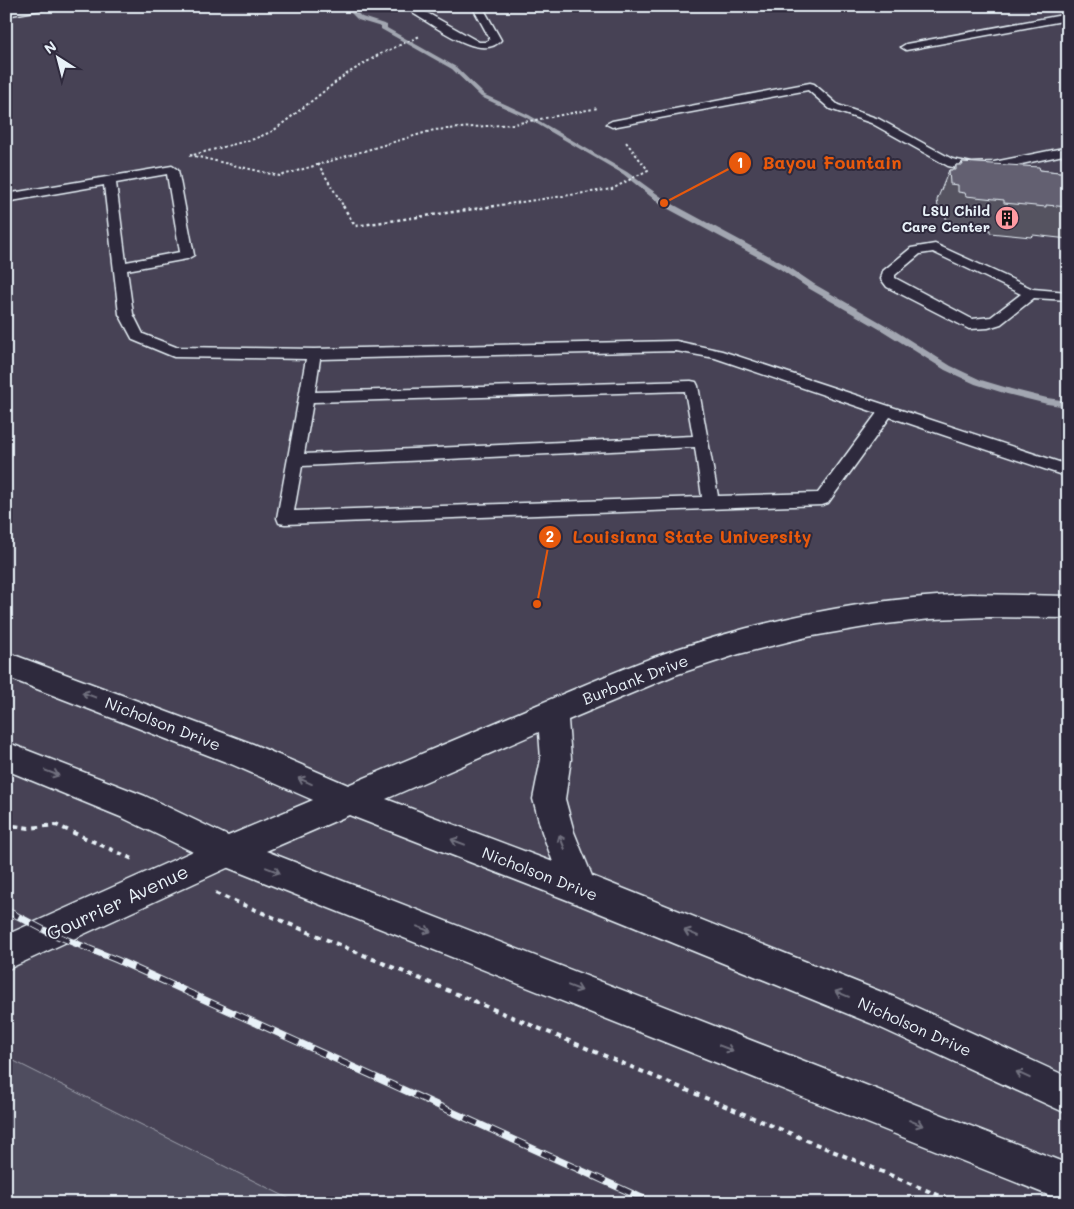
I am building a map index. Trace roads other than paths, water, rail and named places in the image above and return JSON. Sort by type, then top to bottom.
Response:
[{"type":"main road","points":[[6,11],[40,6]]},
{"type":"main road","name":"Burbank Drive","points":[[227,852],[639,675],[680,660],[750,639],[833,620],[913,609],[977,606],[1068,607]]},
{"type":"main road","name":"Nicholson Drive","points":[[6,664],[242,754],[350,800],[580,888],[881,1010],[1068,1096]]},
{"type":"main road","points":[[552,712],[556,759],[549,799],[558,832],[580,888]]},
{"type":"main road","points":[[6,756],[134,807],[227,852],[1068,1184]]},
{"type":"main road","name":"Gourrier Avenue","points":[[6,953],[227,852]]},
{"type":"lane","points":[[415,6],[418,12],[482,47],[490,45],[496,40],[477,6]]},
{"type":"lane","points":[[906,47],[1068,17]]},
{"type":"lane","points":[[612,124],[810,86],[834,107],[875,121],[948,162],[972,167],[994,166],[1068,150]]},
{"type":"lane","points":[[6,198],[172,170],[187,255],[120,267]]},
{"type":"lane","points":[[110,180],[126,314],[138,337],[174,352],[314,354],[676,346],[717,354],[1068,471]]},
{"type":"lane","points":[[1031,293],[996,322],[983,326],[969,324],[892,284],[888,279],[888,274],[916,251],[935,248],[1031,293],[1068,296]]},
{"type":"lane","points":[[314,354],[285,518],[822,499],[887,411]]},
{"type":"lane","points":[[307,397],[692,386],[711,503]]},
{"type":"lane","points":[[296,460],[702,441]]},
{"type":"waterway","points":[[347,6],[356,16],[385,26],[383,28],[454,68],[483,96],[527,116],[625,173],[664,203],[783,267],[811,286],[886,329],[948,368],[978,382],[1010,392],[1068,404]]},
{"type":"railway","points":[[6,910],[50,933],[117,960],[653,1203]]},
{"type":"place","name":"Bayou Fountain","points":[[664,203]]},
{"type":"place","name":"LSU Child Care Center","points":[[1007,218]]},
{"type":"place","name":"Louisiana State University","points":[[537,604]]}]
